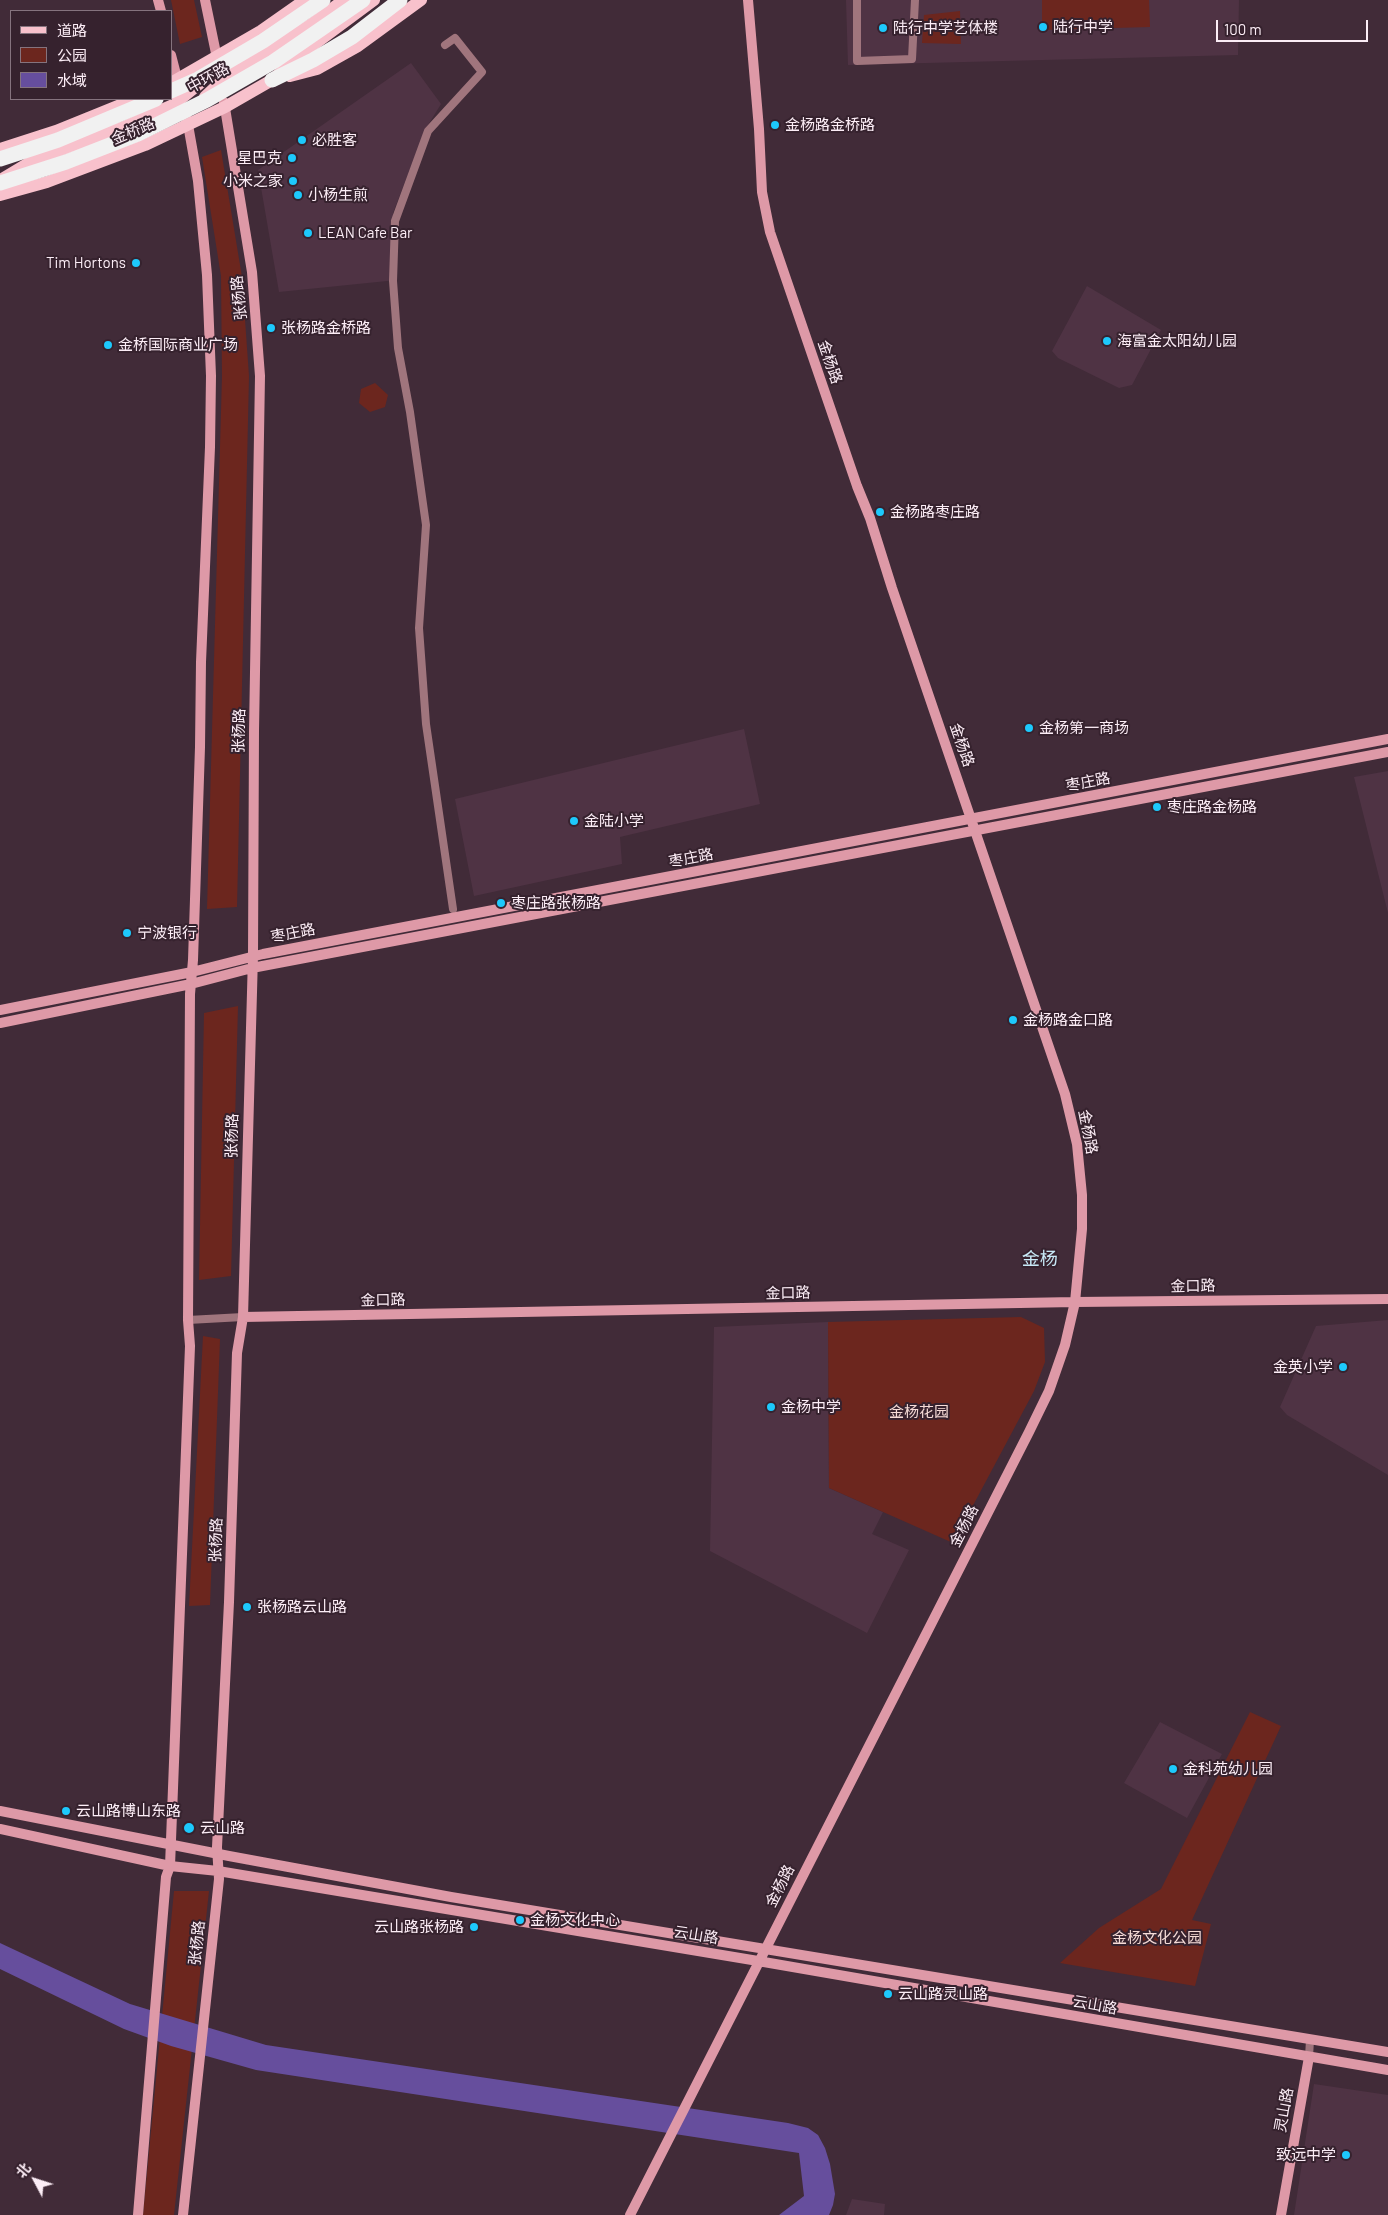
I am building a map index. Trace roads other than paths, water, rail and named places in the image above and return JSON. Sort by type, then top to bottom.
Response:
[{"type":"highway","name":"中环路","points":[[175,88],[263,41],[323,0]]},
{"type":"highway","name":"中环路","points":[[0,182],[66,162],[138,134],[207,100],[273,62],[363,0]]},
{"type":"highway","points":[[272,80],[313,60],[352,36],[400,0]]},
{"type":"highway","points":[[0,159],[58,140],[154,100]]},
{"type":"main road","name":"张杨路","points":[[183,2215],[218,1879],[237,1353],[243,1317],[253,956],[253,741],[260,376],[252,272],[206,0]]},
{"type":"main road","points":[[175,88],[305,0]]},
{"type":"main road","points":[[188,124],[204,98],[221,82],[344,0]]},
{"type":"main road","name":"金桥路","points":[[0,195],[47,182],[74,172],[145,144],[225,107],[272,80],[304,52],[374,0]]},
{"type":"main road","name":"金桥路","points":[[272,80],[317,69],[358,46],[421,0]]},
{"type":"main road","name":"金杨路","points":[[630,2215],[1049,1390],[1065,1345],[1075,1302],[1080,1266],[1082,1195],[1077,1144],[1065,1094],[892,588],[870,518],[854,477],[770,232],[762,192],[759,129],[748,0]]},
{"type":"main road","points":[[175,88],[200,83],[217,58]]},
{"type":"main road","name":"张杨路","points":[[138,2215],[166,1877],[170,1866],[190,1346],[188,1320],[191,984],[211,376],[207,275],[198,181],[188,124],[175,88],[172,63]]},
{"type":"main road","name":"金桥路","points":[[0,149],[56,131],[133,100]]},
{"type":"main road","points":[[0,182],[34,160],[123,127],[159,100]]},
{"type":"main road","name":"枣庄路","points":[[0,1010],[192,972],[253,956],[1388,739]]},
{"type":"main road","name":"枣庄路","points":[[0,1023],[191,984],[252,968],[1388,752]]},
{"type":"main road","name":"金口路","points":[[243,1317],[1075,1302],[1388,1299]]},
{"type":"main road","name":"云山路","points":[[0,1810],[170,1845],[451,1897],[1388,2052]]},
{"type":"main road","name":"云山路","points":[[0,1829],[170,1866],[218,1870],[1388,2070]]},
{"type":"main road","name":"灵山路","points":[[1281,2215],[1309,2057]]},
{"type":"street","points":[[858,0],[857,62],[912,59],[915,0]]},
{"type":"street","points":[[445,45],[455,38],[482,72],[428,130],[395,221],[393,281],[398,348],[410,412],[426,525],[419,628],[426,724],[452,910]]},
{"type":"street","name":"金口路","points":[[188,1320],[243,1317]]},
{"type":"street","name":"灵山路","points":[[1309,2057],[1310,2040]]},
{"type":"water","points":[[0,1943],[130,2004],[266,2045],[788,2123],[808,2128],[818,2135],[825,2148],[835,2194],[833,2205],[829,2215],[779,2215],[804,2196],[799,2153],[256,2070],[171,2046],[124,2029],[0,1969]]},
{"type":"place","name":"陆行中学","points":[[1043,27]]},
{"type":"place","name":"陆行中学艺体楼","points":[[883,28]]},
{"type":"place","name":"金杨路金桥路","points":[[775,125]]},
{"type":"place","name":"必胜客","points":[[302,140]]},
{"type":"place","name":"星巴克","points":[[292,158]]},
{"type":"place","name":"小米之家","points":[[293,181]]},
{"type":"place","name":"小杨生煎","points":[[298,195]]},
{"type":"place","name":"LEAN Cafe Bar","points":[[308,233]]},
{"type":"place","name":"Tim Hortons","points":[[136,263]]},
{"type":"place","name":"张杨路金桥路","points":[[271,328]]},
{"type":"place","name":"海富金太阳幼儿园","points":[[1107,341]]},
{"type":"place","name":"金桥国际商业广场","points":[[108,345]]},
{"type":"place","name":"金杨路枣庄路","points":[[880,512]]},
{"type":"place","name":"金杨第一商场","points":[[1029,728]]},
{"type":"place","name":"枣庄路金杨路","points":[[1157,807]]},
{"type":"place","name":"金陆小学","points":[[574,821]]},
{"type":"place","name":"枣庄路张杨路","points":[[501,903]]},
{"type":"place","name":"宁波银行","points":[[127,933]]},
{"type":"place","name":"金杨路金口路","points":[[1013,1020]]},
{"type":"place","name":"金英小学","points":[[1343,1367]]},
{"type":"place","name":"金杨中学","points":[[771,1407]]},
{"type":"place","name":"张杨路云山路","points":[[247,1607]]},
{"type":"place","name":"金科苑幼儿园","points":[[1173,1769]]},
{"type":"place","name":"云山路博山东路","points":[[66,1811]]},
{"type":"place","name":"云山路","points":[[189,1828]]},
{"type":"place","name":"金杨文化中心","points":[[520,1920]]},
{"type":"place","name":"云山路张杨路","points":[[474,1927]]},
{"type":"place","name":"云山路灵山路","points":[[888,1994]]},
{"type":"place","name":"致远中学","points":[[1346,2155]]},
{"type":"district","name":"金杨","points":[[1040,1259]]},
{"type":"park label","name":"金杨花园","points":[[919,1412]]},
{"type":"park label","name":"金杨文化公园","points":[[1157,1938]]}]
